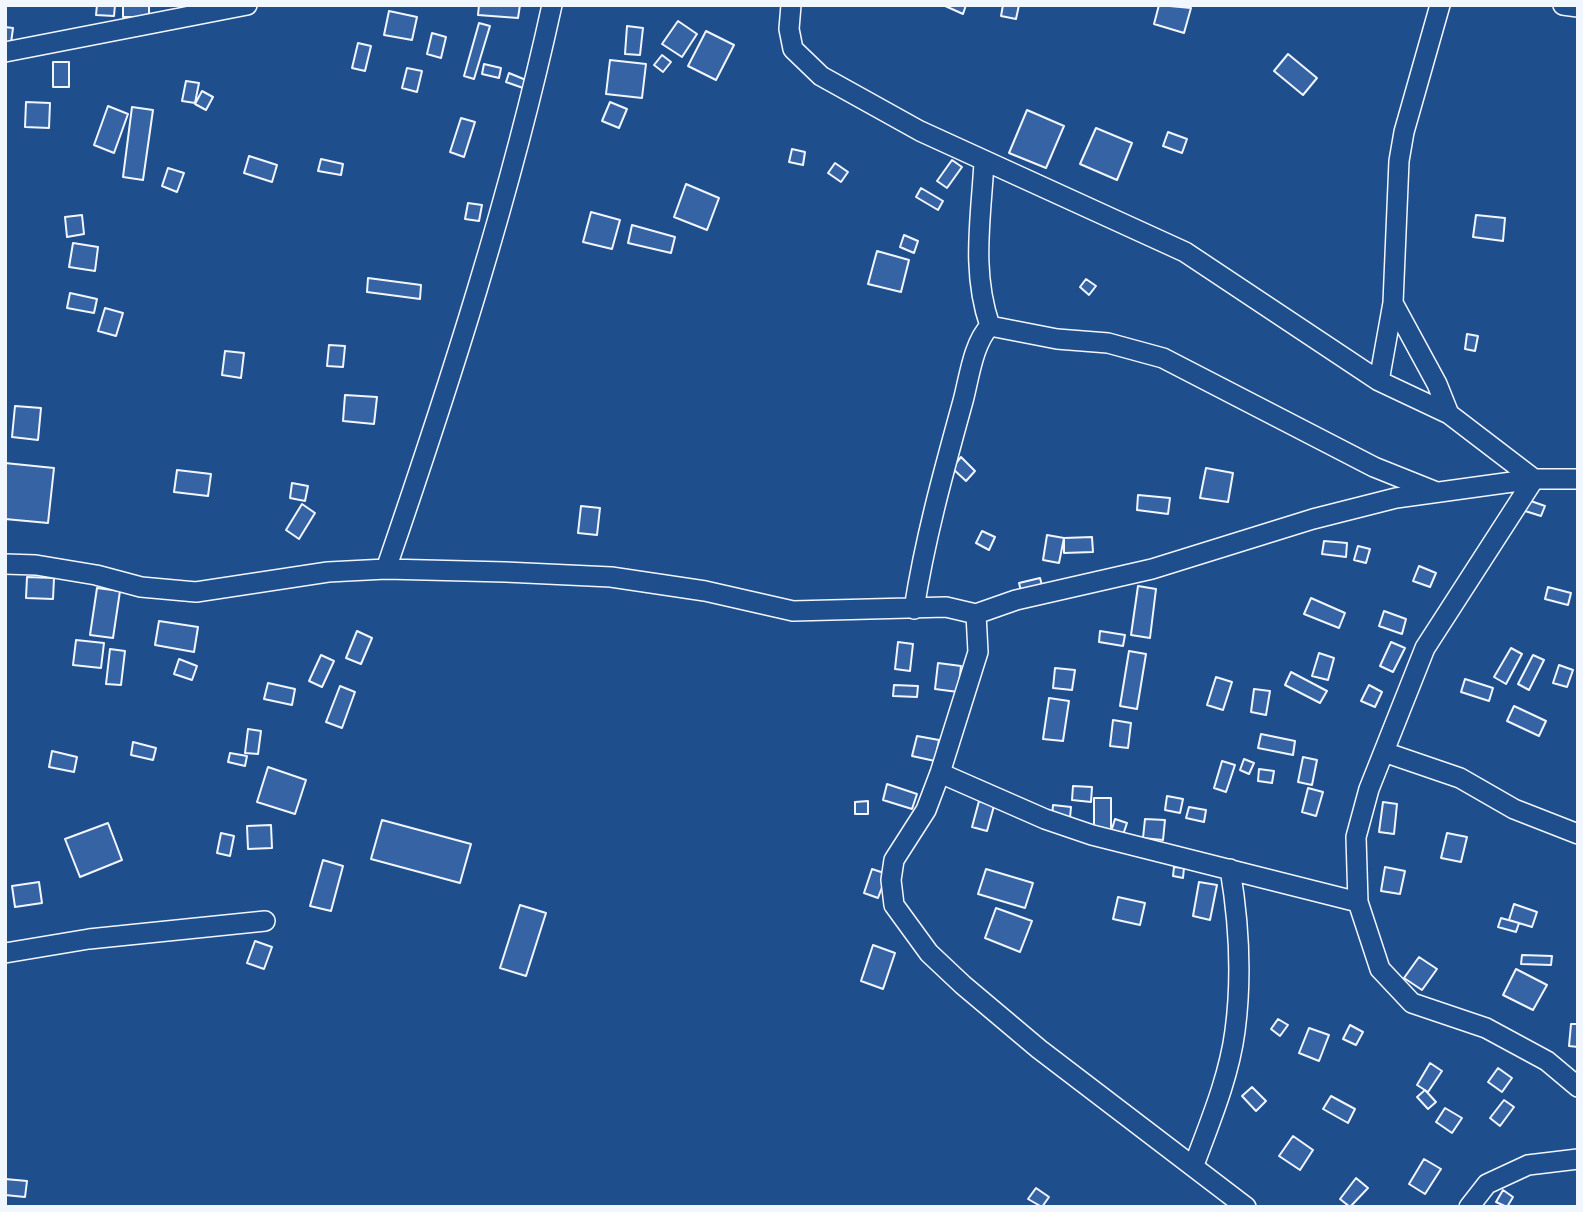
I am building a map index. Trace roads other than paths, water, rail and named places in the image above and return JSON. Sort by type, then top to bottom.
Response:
[{"type":"street","points":[[5,52],[247,5]]},
{"type":"street","points":[[386,569],[484,272],[530,106],[552,5]]},
{"type":"street","points":[[791,5],[789,29],[793,49],[821,75],[920,131],[1185,252],[1379,381],[1449,414],[1534,479]]},
{"type":"street","points":[[1379,381],[1393,303],[1399,161],[1404,132],[1440,5]]},
{"type":"street","points":[[1563,5],[1578,7]]},
{"type":"street","points":[[984,162],[976,260],[981,301],[990,326]]},
{"type":"street","points":[[1393,303],[1437,384],[1449,414]]},
{"type":"street","points":[[914,609],[928,529],[983,333],[990,326]]},
{"type":"street","points":[[990,326],[1057,339],[1108,343],[1163,358],[1374,467],[1436,491]]},
{"type":"street","points":[[5,564],[36,565],[96,575],[141,587],[196,592],[328,572],[386,569],[611,577],[705,591],[793,611],[946,607],[975,614],[1016,600],[1152,569],[1313,519],[1436,491],[1534,479],[1578,479]]},
{"type":"street","points":[[1534,479],[1425,649],[1369,789],[1356,837],[1358,902],[1380,969],[1412,1003],[1486,1028],[1547,1061],[1578,1087]]},
{"type":"street","points":[[975,614],[978,652],[926,810],[894,860],[891,880],[894,905],[929,953],[963,985],[1039,1049],[1194,1165],[1245,1207]]},
{"type":"street","points":[[1384,752],[1460,778],[1514,809],[1578,834]]},
{"type":"street","points":[[940,773],[1057,823],[1358,902]]},
{"type":"street","points":[[1194,1165],[1213,1115],[1235,1031],[1239,957],[1237,913],[1230,869]]},
{"type":"street","points":[[5,953],[89,940],[265,921]]},
{"type":"street","points":[[1469,1207],[1487,1184],[1528,1165],[1578,1159]]}]
